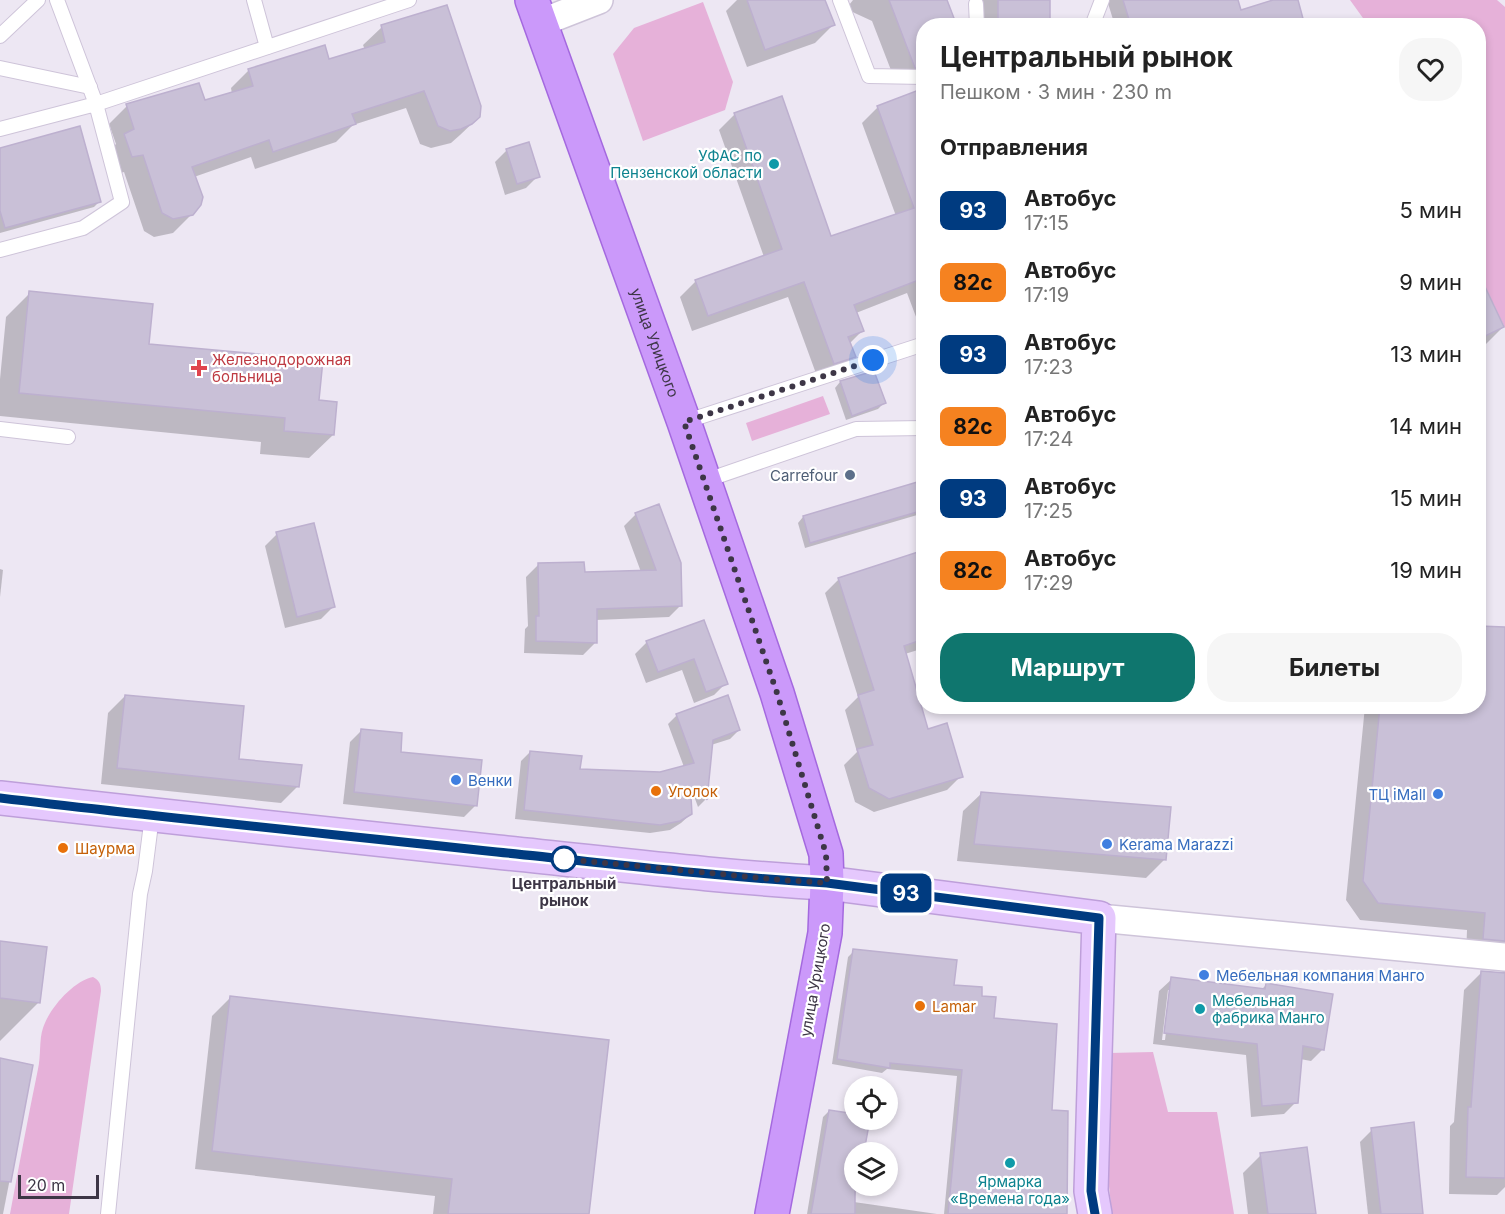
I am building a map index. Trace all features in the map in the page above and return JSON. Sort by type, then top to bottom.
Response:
[{"type":"main road","name":"улица Урицкого","points":[[536,11],[684,422],[777,693],[826,854],[825,933],[772,1214]]},
{"type":"main road","points":[[0,798],[574,860],[827,883],[1099,918],[1091,1191],[1095,1214]]},
{"type":"street","points":[[536,11],[599,0]]},
{"type":"street","points":[[1099,918],[1505,957]]},
{"type":"lane","points":[[0,36],[38,0]]},
{"type":"lane","points":[[0,250],[83,228],[122,202],[96,104],[57,0]]},
{"type":"lane","points":[[254,0],[267,47]]},
{"type":"lane","points":[[0,129],[96,104],[409,0]]},
{"type":"lane","points":[[840,0],[868,76],[916,77]]},
{"type":"lane","points":[[1095,18],[1102,0]]},
{"type":"lane","points":[[976,4],[977,18]]},
{"type":"lane","points":[[0,68],[90,87]]},
{"type":"lane","points":[[684,422],[916,347]]},
{"type":"lane","points":[[704,482],[856,429],[916,428]]},
{"type":"lane","points":[[0,429],[69,437]]},
{"type":"lane","points":[[108,1214],[140,894],[152,816]]},
{"type":"shaded area","points":[[1350,0],[1497,0],[1505,7],[1505,328],[1486,289],[1486,18],[1363,18]]},
{"type":"shaded area","points":[[703,2],[733,82],[725,110],[643,141],[613,54],[634,28]]},
{"type":"shaded area","points":[[823,396],[830,414],[752,441],[746,423]]},
{"type":"shaded area","points":[[93,977],[101,986],[101,991],[69,1214],[10,1214],[39,1064],[43,1028],[63,997],[78,984]]},
{"type":"shaded area","points":[[1153,1052],[1168,1112],[1217,1112],[1234,1214],[1112,1214],[1106,1158],[1109,1053]]},
{"type":"building","points":[[747,0],[825,0],[835,25],[765,50]]},
{"type":"building","points":[[889,0],[947,0],[954,18],[916,18],[915,68]]},
{"type":"building","points":[[998,0],[1050,0],[1050,18],[998,18]]},
{"type":"building","points":[[1123,0],[1238,0],[1241,10],[1273,0],[1298,0],[1303,18],[1129,18]]},
{"type":"building","points":[[447,5],[481,106],[480,117],[472,124],[450,131],[438,126],[424,91],[352,114],[356,124],[273,152],[269,140],[192,167],[203,197],[201,205],[193,215],[173,219],[162,213],[143,155],[132,157],[124,134],[134,129],[126,104],[199,83],[205,100],[253,86],[248,69],[325,45],[329,59],[385,42],[381,25]]},
{"type":"building","points":[[916,91],[916,281],[854,305],[864,331],[848,337],[856,357],[834,364],[804,282],[708,316],[695,280],[782,249],[734,113],[782,96],[831,236],[914,208],[877,106]]},
{"type":"building","points":[[80,126],[101,202],[5,228],[0,211],[0,148]]},
{"type":"building","points":[[529,142],[540,177],[517,184],[506,149]]},
{"type":"building","points":[[1486,289],[1504,327],[1486,336]]},
{"type":"building","points":[[29,291],[153,304],[149,344],[323,360],[319,400],[337,402],[334,435],[284,431],[285,418],[19,393]]},
{"type":"building","points":[[874,371],[886,403],[852,416],[840,381]]},
{"type":"building","points":[[916,482],[916,512],[810,543],[803,516]]},
{"type":"building","points":[[659,504],[681,563],[682,606],[597,609],[597,643],[536,641],[536,616],[539,616],[538,563],[584,562],[585,572],[656,570],[635,513]]},
{"type":"building","points":[[314,523],[335,607],[297,617],[276,532]]},
{"type":"building","points":[[916,553],[916,642],[904,646],[916,688],[916,714],[924,714],[928,729],[947,723],[963,777],[889,799],[869,788],[857,749],[873,745],[858,695],[874,690],[838,578]]},
{"type":"building","points":[[704,620],[728,684],[706,692],[694,659],[658,672],[646,641]]},
{"type":"building","name":"ТЦ iMall","points":[[1486,626],[1505,627],[1505,941],[1483,939],[1485,913],[1378,903],[1363,881],[1379,714],[1486,714]]},
{"type":"building","points":[[125,695],[244,706],[239,759],[302,765],[299,787],[117,768]]},
{"type":"building","points":[[728,695],[740,730],[713,740],[707,800],[703,789],[691,797],[692,814],[680,821],[660,825],[524,810],[530,751],[582,756],[580,769],[660,772],[694,763],[676,714]]},
{"type":"building","points":[[361,729],[402,733],[401,752],[482,760],[477,806],[354,792]]},
{"type":"building","points":[[981,792],[1171,807],[1166,860],[974,844]]},
{"type":"building","points":[[0,941],[47,947],[40,1003],[0,998]]},
{"type":"building","points":[[853,949],[957,960],[954,985],[982,987],[982,996],[996,997],[994,1018],[1057,1024],[1052,1110],[1068,1111],[1067,1214],[948,1214],[962,1070],[890,1063],[890,1068],[837,1059]]},
{"type":"building","points":[[1481,971],[1505,973],[1505,1178],[1466,1177],[1468,1107],[1471,1107]]},
{"type":"building","points":[[1171,977],[1265,989],[1266,983],[1333,994],[1324,1050],[1303,1046],[1298,1103],[1262,1106],[1257,1044],[1164,1033]]},
{"type":"building","points":[[230,996],[609,1040],[589,1214],[448,1214],[452,1179],[212,1151]]},
{"type":"building","points":[[0,1058],[33,1065],[11,1182],[0,1181]]},
{"type":"building","points":[[829,1110],[844,1112],[844,1130],[868,1130],[866,1142],[844,1142],[844,1196],[855,1196],[855,1214],[811,1214]]},
{"type":"building","points":[[1414,1122],[1423,1214],[1381,1214],[1371,1128]]},
{"type":"building","points":[[1307,1147],[1316,1214],[1268,1214],[1260,1153]]},
{"type":"bus line","name":"93","points":[[0,798],[563,859],[827,883],[1099,918],[1091,1191],[1095,1214]]},
{"type":"place","name":"УФАС по Пензенской области","points":[[774,164]]},
{"type":"place","name":"Железнодорожная больница","points":[[199,368]]},
{"type":"place","name":"Carrefour","points":[[850,475]]},
{"type":"place","name":"Венки","points":[[456,780]]},
{"type":"place","name":"Уголок","points":[[656,791]]},
{"type":"place","name":"ТЦ iMall","points":[[1438,794]]},
{"type":"place","name":"Kerama Marazzi","points":[[1107,844]]},
{"type":"place","name":"Шаурма","points":[[63,848]]},
{"type":"place","name":"Центральный рынок","points":[[564,859]]},
{"type":"place","name":"Мебельная компания Манго","points":[[1204,975]]},
{"type":"place","name":"Lamar","points":[[920,1006]]},
{"type":"place","name":"Мебельная фабрика Манго","points":[[1200,1009]]},
{"type":"place","name":"Ярмарка «Времена года»","points":[[1010,1163]]},
{"type":"route","points":[[564,859],[827,883],[826,854],[777,693],[684,422],[873,360]]}]
